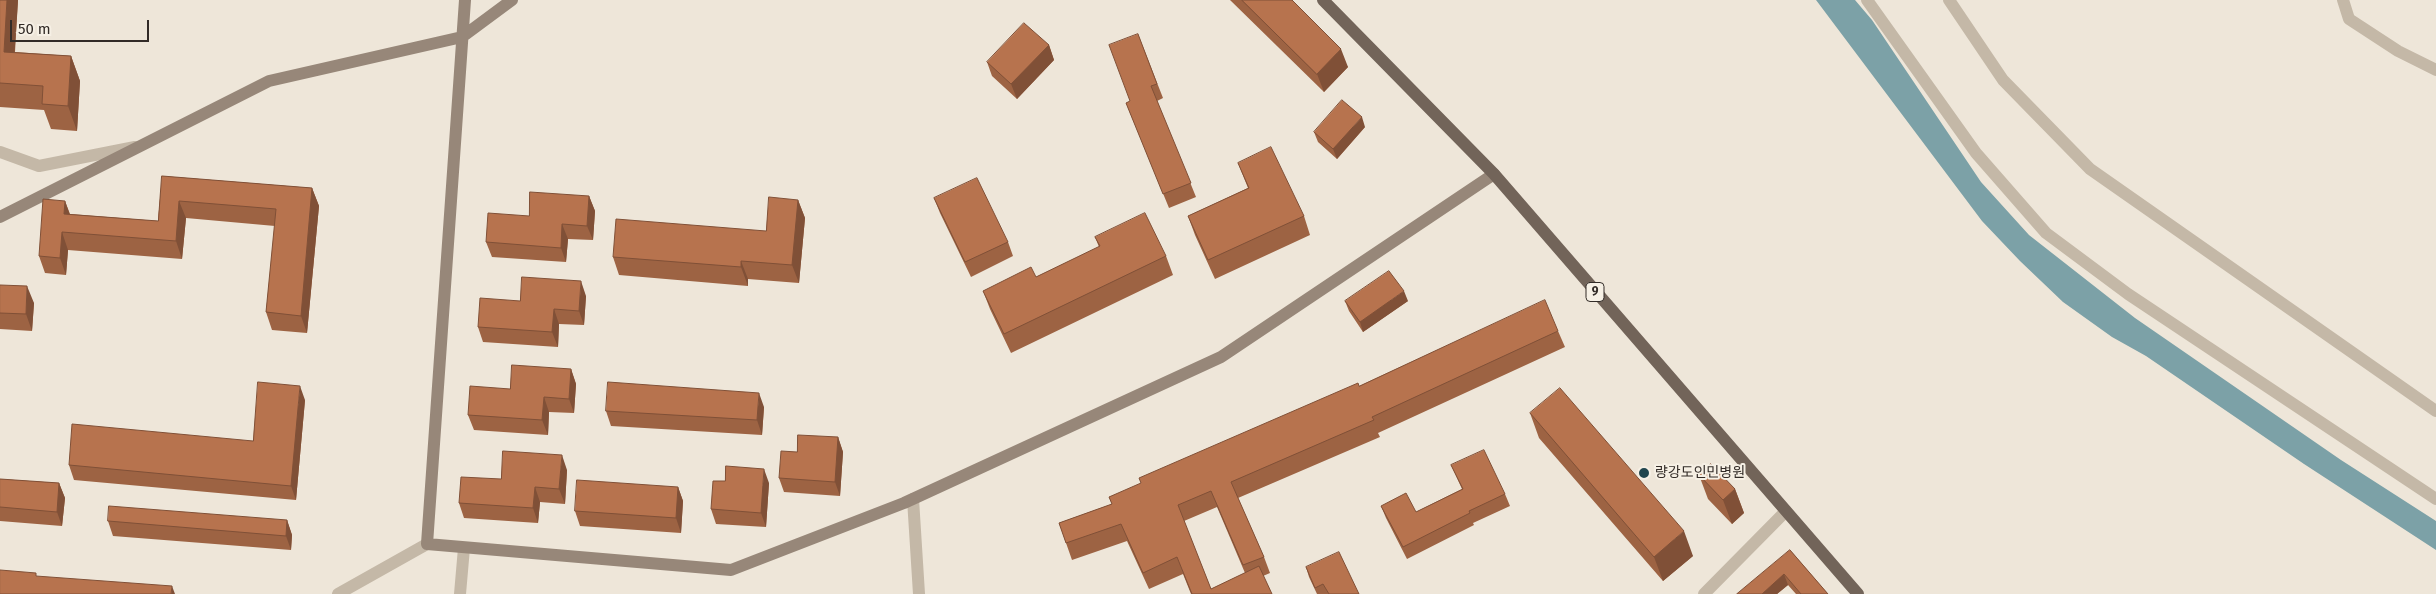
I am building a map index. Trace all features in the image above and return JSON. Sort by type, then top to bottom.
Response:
[{"type":"main road","points":[[465,0],[427,544],[731,570],[913,499],[1221,357],[1494,174]]},
{"type":"main road","points":[[0,217],[135,147],[269,81],[462,37],[512,0]]},
{"type":"main road","name":"9","points":[[1323,0],[1494,174],[1858,594]]},
{"type":"street","points":[[1867,0],[1976,153],[2046,233],[2128,294],[2436,499]]},
{"type":"street","points":[[1949,0],[2003,80],[2090,169],[2436,411]]},
{"type":"street","points":[[2343,0],[2349,19],[2398,51],[2436,70]]},
{"type":"street","points":[[0,152],[39,166],[135,147]]},
{"type":"street","points":[[913,499],[919,594]]},
{"type":"street","points":[[1704,594],[1786,511]]},
{"type":"street","points":[[338,594],[427,544]]},
{"type":"street","points":[[460,594],[464,548]]},
{"type":"water","points":[[1816,0],[1855,0],[1872,20],[1981,182],[2029,235],[2135,318],[2341,460],[2436,521],[2436,550],[2304,464],[2146,356],[2112,337],[2063,302],[1982,221]]},
{"type":"building","points":[[0,0],[7,0],[4,52],[71,56],[68,106],[42,104],[43,86],[0,83]]},
{"type":"building","points":[[1242,0],[1292,0],[1341,49],[1317,74]]},
{"type":"building","points":[[1024,23],[1049,45],[1011,84],[987,62]]},
{"type":"building","points":[[1138,34],[1157,84],[1151,86],[1191,183],[1163,194],[1126,103],[1130,101],[1109,45]]},
{"type":"building","points":[[1342,100],[1362,117],[1333,149],[1314,132]]},
{"type":"building","points":[[1271,147],[1304,216],[1208,260],[1188,216],[1249,188],[1238,163]]},
{"type":"building","points":[[162,176],[312,188],[301,316],[266,312],[276,209],[179,201],[176,241],[62,232],[60,258],[39,256],[43,199],[65,201],[64,214],[158,221]]},
{"type":"building","points":[[977,178],[1008,242],[965,262],[934,198]]},
{"type":"building","points":[[530,192],[589,196],[587,226],[562,224],[561,248],[486,242],[488,213],[529,216]]},
{"type":"building","points":[[769,197],[798,200],[792,265],[741,261],[741,267],[613,257],[616,219],[766,231]]},
{"type":"building","points":[[1145,213],[1166,256],[1004,334],[983,291],[1031,267],[1036,277],[1100,246],[1095,237]]},
{"type":"building","points":[[1389,271],[1404,291],[1360,322],[1345,301]]},
{"type":"building","points":[[522,277],[581,281],[579,311],[554,309],[552,332],[478,327],[480,298],[520,301]]},
{"type":"building","points":[[0,285],[27,286],[26,314],[0,313]]},
{"type":"building","points":[[1545,300],[1558,331],[1372,417],[1374,420],[1231,482],[1264,557],[1243,565],[1211,491],[1178,505],[1211,589],[1259,566],[1272,594],[1192,594],[1177,557],[1143,573],[1121,524],[1066,543],[1059,523],[1112,504],[1109,497],[1141,483],[1139,478],[1358,383],[1359,386]]},
{"type":"building","points":[[512,365],[571,369],[569,399],[544,397],[542,420],[468,415],[470,386],[510,389]]},
{"type":"building","points":[[258,382],[300,386],[291,486],[69,465],[72,424],[253,441]]},
{"type":"building","points":[[608,382],[759,393],[757,420],[606,411]]},
{"type":"building","points":[[1560,388],[1684,531],[1654,557],[1530,413]]},
{"type":"building","points":[[798,435],[838,437],[835,482],[779,478],[781,451],[797,452]]},
{"type":"building","points":[[1484,450],[1505,494],[1469,511],[1470,513],[1403,547],[1381,506],[1406,493],[1416,512],[1463,489],[1451,465]]},
{"type":"building","points":[[503,451],[562,455],[559,489],[535,487],[533,508],[459,503],[461,477],[501,479]]},
{"type":"building","points":[[1711,464],[1735,489],[1723,500],[1699,475]]},
{"type":"building","points":[[726,466],[764,469],[761,513],[711,509],[713,481],[725,481]]},
{"type":"building","points":[[0,479],[59,483],[57,512],[0,507]]},
{"type":"building","points":[[577,480],[678,487],[676,518],[575,511]]},
{"type":"building","points":[[109,506],[287,520],[286,536],[108,521]]},
{"type":"building","points":[[1790,550],[1828,594],[1801,594],[1784,574],[1762,594],[1737,594]]},
{"type":"building","points":[[1339,552],[1359,594],[1329,594],[1323,584],[1315,588],[1306,567]]},
{"type":"building","points":[[0,570],[36,573],[36,576],[172,586],[171,594],[0,594]]},
{"type":"place","name":"량강도인민병원","points":[[1644,473]]}]
